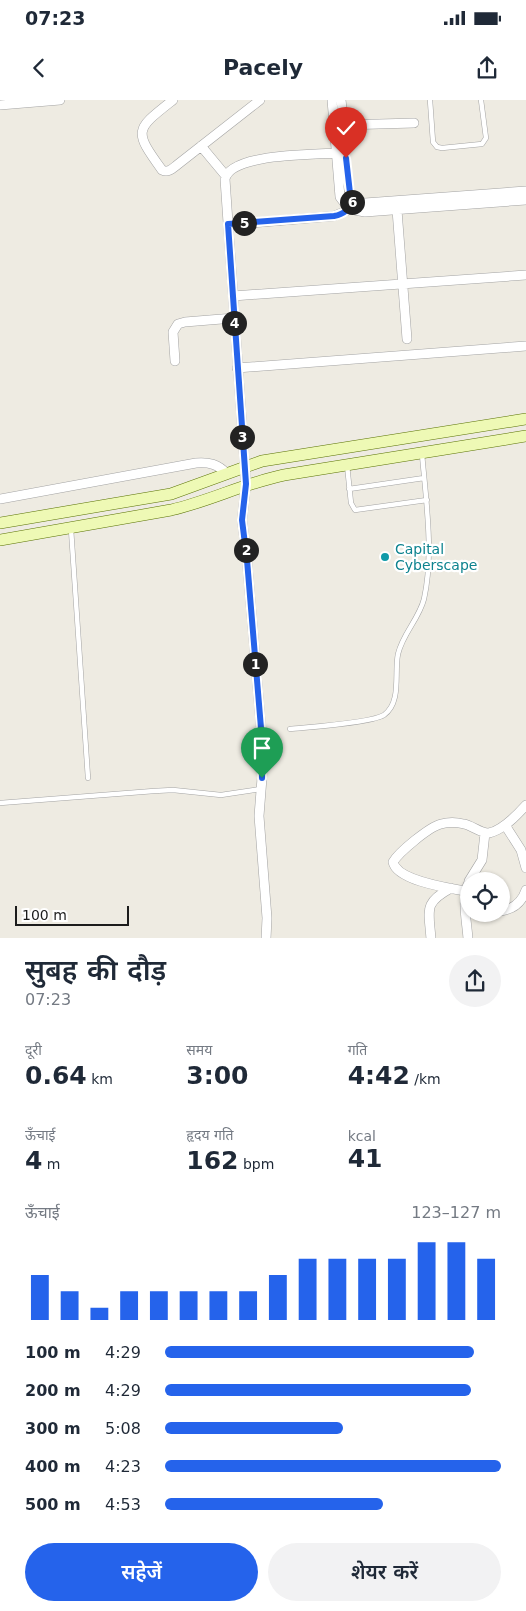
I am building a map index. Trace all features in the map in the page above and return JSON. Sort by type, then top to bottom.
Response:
[{"type":"street","points":[[0,105],[60,100]]},
{"type":"street","points":[[173,100],[150,118],[143,127],[142,136],[145,146],[162,170],[167,171],[260,100]]},
{"type":"street","points":[[332,100],[340,198],[365,212],[526,200]]},
{"type":"street","points":[[341,100],[351,204]]},
{"type":"street","points":[[344,125],[414,122]]},
{"type":"street","points":[[201,146],[226,176],[246,484],[242,520],[262,740],[259,816],[267,918],[266,938]]},
{"type":"street","points":[[226,176],[244,163],[256,159],[337,153]]},
{"type":"street","points":[[228,224],[334,216],[343,213],[351,204],[526,191]]},
{"type":"street","points":[[397,210],[407,339]]},
{"type":"street","points":[[233,296],[526,275]]},
{"type":"street","points":[[175,361],[173,332],[178,324],[234,318]]},
{"type":"street","points":[[238,368],[526,346]]},
{"type":"street","points":[[0,524],[164,496],[245,466],[272,459],[526,419]]},
{"type":"street","points":[[0,540],[183,508],[246,484],[284,475],[526,436]]},
{"type":"street","points":[[0,499],[196,463],[217,465],[227,474]]},
{"type":"street","points":[[451,888],[419,881],[407,876],[397,869],[393,862],[426,832],[440,824],[462,823],[485,833],[490,833],[504,825],[526,805]]},
{"type":"street","points":[[504,825],[521,850],[526,868]]},
{"type":"street","points":[[475,872],[482,860],[485,833]]},
{"type":"street","points":[[432,938],[430,912],[432,901],[451,888],[460,886]]},
{"type":"street","points":[[510,909],[519,902],[526,890]]},
{"type":"street","points":[[468,938],[469,922]]},
{"type":"lane","points":[[430,100],[433,142],[437,147],[442,148],[484,143],[486,138],[481,100]]},
{"type":"lane","points":[[290,729],[370,720],[383,716],[395,702],[398,655],[402,641],[421,607],[428,573],[426,500],[422,453]]},
{"type":"lane","points":[[346,465],[353,508],[359,510],[426,500]]},
{"type":"lane","points":[[349,489],[424,478]]},
{"type":"lane","points":[[71,529],[88,778]]},
{"type":"lane","points":[[0,803],[173,790],[221,795],[261,788]]},
{"type":"place","name":"Capital Cyberscape","points":[[385,557]]},
{"type":"route","points":[[262,778],[262,740],[246,546],[242,520],[246,484],[228,224],[339,215],[349,208],[353,200],[350,193],[346,158]]}]
